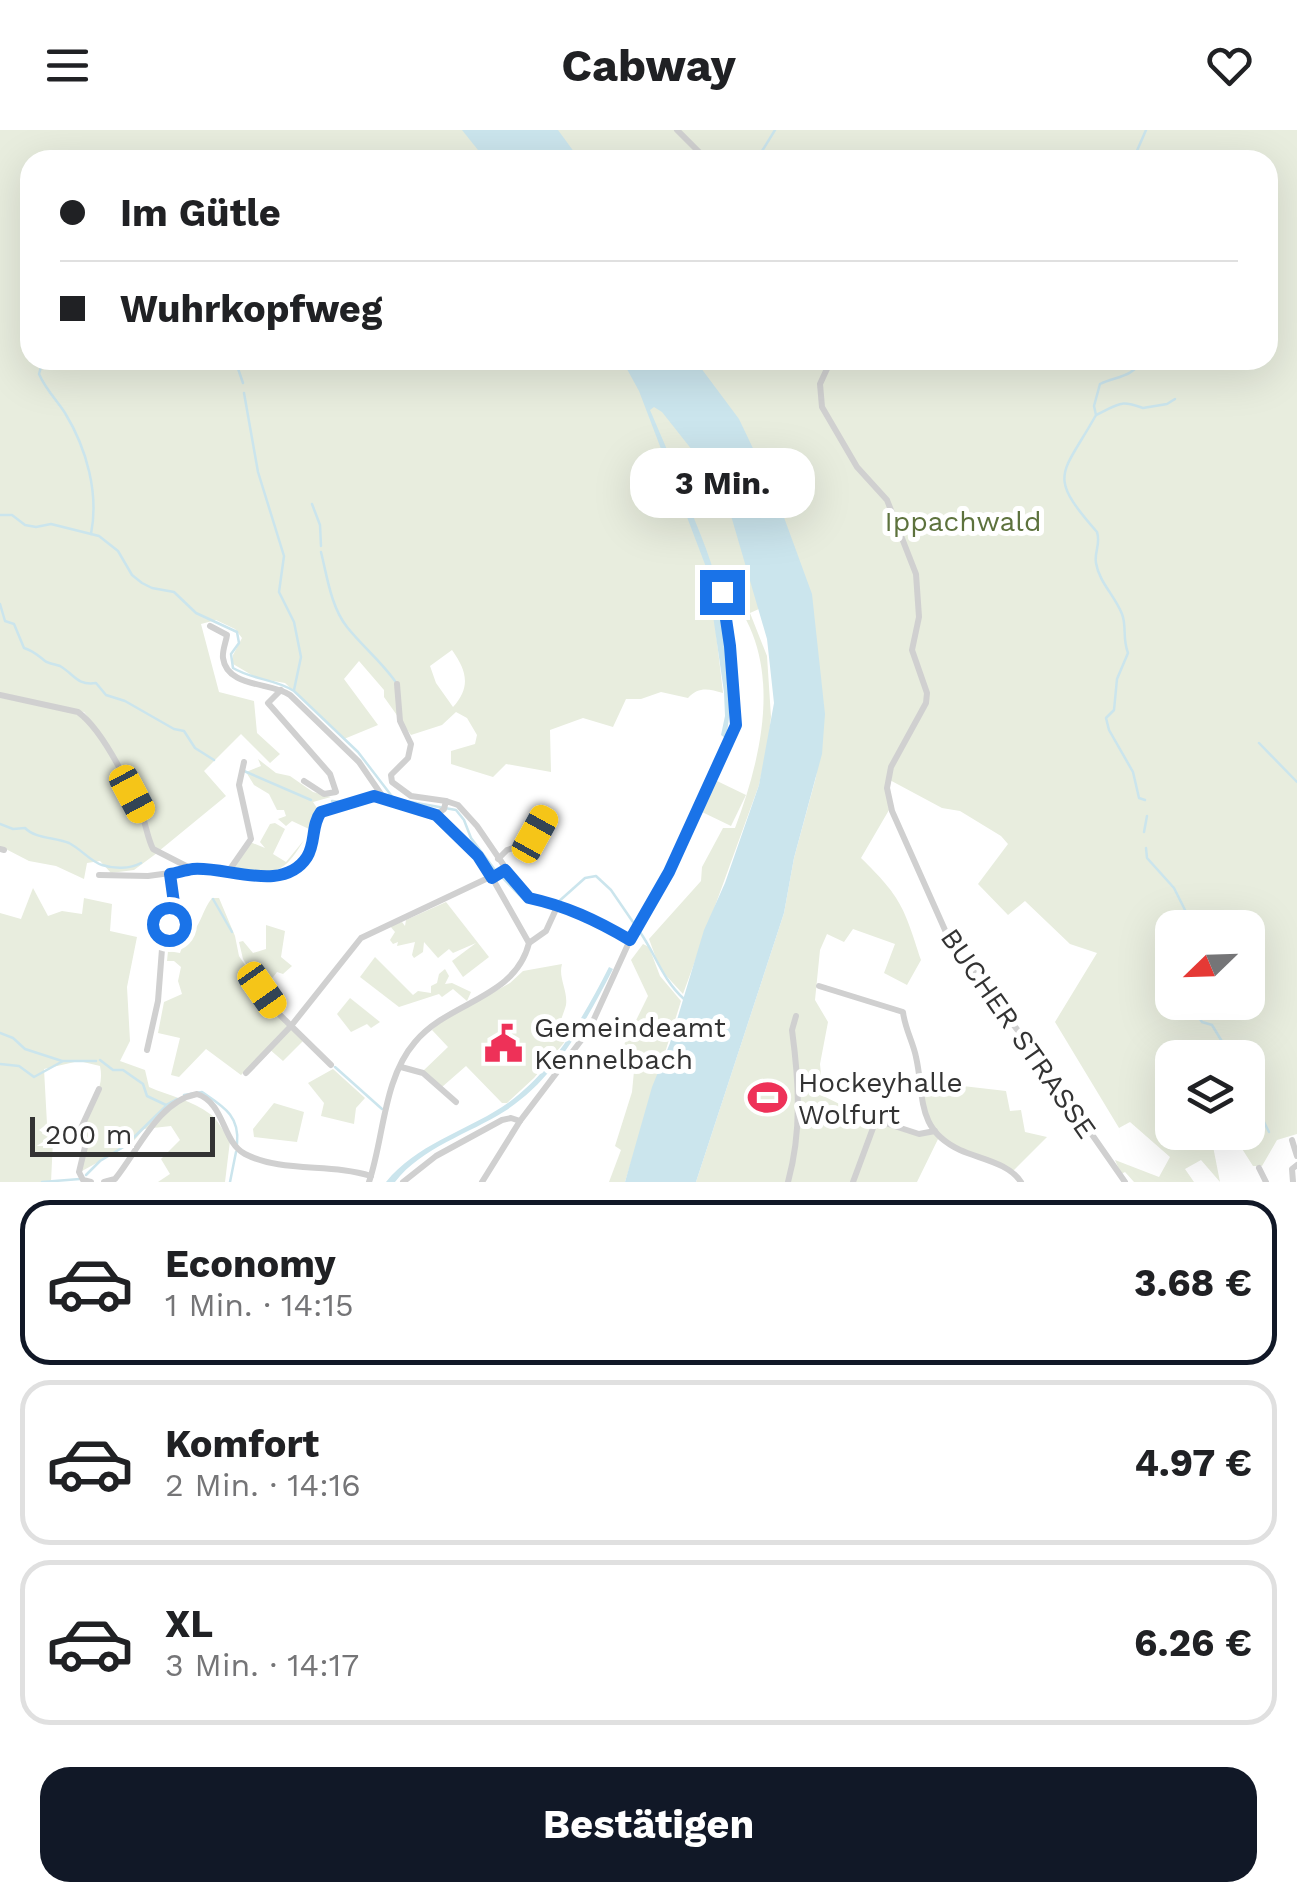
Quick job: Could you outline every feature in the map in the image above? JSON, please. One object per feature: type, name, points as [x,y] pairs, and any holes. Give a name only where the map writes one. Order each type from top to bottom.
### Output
[{"type":"street","points":[[677,130],[697,150]]},
{"type":"street","name":"BUCHER STRASSE","points":[[826,370],[820,384],[822,407],[857,468],[887,500],[916,574],[919,617],[912,650],[926,703],[891,767],[887,788],[892,812],[944,930],[1124,1182]]},
{"type":"street","points":[[482,1182],[520,1120],[589,1030],[636,927],[680,849],[736,725],[722,592]]},
{"type":"street","points":[[210,626],[227,635],[223,658],[229,670],[245,680],[282,689],[359,762],[384,798]]},
{"type":"street","points":[[397,684],[400,721],[410,739],[408,758],[394,768],[392,782],[411,796],[458,805],[478,826],[524,895],[588,916],[630,940]]},
{"type":"street","points":[[282,689],[268,703],[330,774],[336,792],[324,794],[304,781]]},
{"type":"street","points":[[0,696],[86,717],[141,812],[153,848],[192,869]]},
{"type":"street","points":[[228,872],[250,838],[239,785],[244,762]]},
{"type":"street","points":[[100,875],[170,874],[192,869],[286,873],[310,854],[315,822],[321,812],[364,798],[384,798],[436,815],[478,856],[494,877],[528,943],[525,958],[510,979],[414,1042],[389,1100],[371,1180],[353,1170],[271,1162],[237,1150],[212,1104],[197,1094],[186,1096],[170,1108],[115,1179],[104,1182]]},
{"type":"street","points":[[436,815],[445,805]]},
{"type":"street","points":[[498,859],[533,838],[547,814],[540,809]]},
{"type":"street","points":[[246,1073],[292,1026],[360,938],[504,870]]},
{"type":"street","points":[[146,1050],[158,1002],[162,949],[174,903],[170,874]]},
{"type":"street","points":[[528,943],[546,931],[555,905]]},
{"type":"street","points":[[819,986],[903,1012],[916,1056],[920,1100],[934,1130],[955,1148],[1010,1169],[1021,1182]]},
{"type":"street","points":[[262,990],[331,1065]]},
{"type":"street","points":[[788,1182],[797,1151],[799,1123],[792,1030],[796,1016]]},
{"type":"street","points":[[401,1067],[423,1072],[456,1102]]},
{"type":"street","points":[[90,1182],[83,1180],[79,1172],[85,1147],[81,1128],[99,1089]]},
{"type":"street","points":[[403,1182],[436,1156],[502,1120],[520,1120]]},
{"type":"street","points":[[852,1182],[876,1120],[920,1134],[934,1130]]},
{"type":"street","points":[[1292,1140],[1297,1156]]},
{"type":"street","points":[[1294,1182],[1292,1169],[1297,1165]]},
{"type":"street","points":[[1260,1168],[1266,1182]]},
{"type":"green space","name":"Ippachwald","points":[[0,130],[1297,130],[1297,1134],[1277,1140],[1262,1166],[1253,1166],[1243,1150],[1265,1150],[1265,1040],[1155,1040],[1155,1144],[1130,1122],[1119,1128],[1055,1022],[1097,953],[1070,944],[1025,901],[1008,915],[978,884],[1008,844],[1001,836],[960,811],[942,808],[886,778],[889,810],[861,858],[900,904],[921,960],[907,985],[884,973],[895,944],[853,929],[844,942],[827,934],[820,950],[815,1000],[828,1022],[820,1064],[823,1096],[880,1123],[925,1134],[935,1130],[921,1100],[919,1076],[1006,1091],[1010,1111],[1021,1110],[1025,1132],[1047,1137],[1013,1171],[955,1147],[940,1135],[917,1182],[696,1182],[784,913],[816,777],[824,709],[808,587],[750,613],[767,656],[771,717],[768,744],[759,785],[683,994],[660,969],[649,939],[701,881],[702,867],[723,828],[735,828],[760,738],[762,675],[756,645],[744,616],[725,590],[713,607],[723,693],[700,690],[688,698],[661,692],[626,699],[613,727],[583,718],[550,730],[551,772],[506,764],[493,777],[451,764],[451,751],[475,744],[477,735],[467,718],[456,712],[442,725],[411,735],[384,697],[384,690],[359,661],[344,679],[378,725],[344,739],[285,683],[257,678],[233,664],[242,638],[235,629],[216,620],[201,624],[219,692],[254,701],[257,733],[280,754],[270,763],[241,734],[204,771],[226,796],[159,851],[152,844],[140,806],[95,726],[84,712],[57,707],[82,716],[102,739],[150,845],[157,853],[134,870],[111,873],[100,861],[87,863],[84,879],[56,866],[29,861],[0,846]],"holes":[[[452,650],[465,686],[453,707],[436,683],[430,666]]]},
{"type":"green space","points":[[258,759],[276,773],[331,797],[313,802],[317,808],[309,829],[292,821],[286,826],[278,819],[286,816],[284,810],[277,810],[269,794],[254,785],[246,772],[261,766]]},
{"type":"green space","points":[[715,780],[746,795],[731,826],[700,811]]},
{"type":"green space","points":[[270,824],[285,829],[273,854],[286,862],[304,840],[290,860],[270,872],[237,872],[234,867],[250,842],[265,848],[260,842]]},
{"type":"green space","points":[[33,888],[48,916],[62,911],[82,914],[84,898],[112,904],[110,931],[137,937],[127,987],[130,1041],[120,1061],[145,1070],[149,1087],[196,1105],[216,1119],[230,1141],[225,1182],[158,1182],[170,1174],[161,1159],[180,1140],[171,1126],[144,1129],[131,1144],[82,1171],[85,1127],[101,1074],[100,1066],[79,1061],[44,1069],[47,1124],[39,1130],[53,1140],[51,1182],[0,1182],[0,913],[21,919]]},
{"type":"green space","points":[[212,898],[219,898],[239,956],[279,1016],[304,1040],[283,1061],[268,1048],[241,1075],[206,1049],[179,1077],[171,1075],[180,1038],[158,1033],[164,1002],[182,994],[178,981],[181,967],[167,961],[168,951],[180,953],[187,933],[196,928]]},
{"type":"green space","points":[[446,902],[489,957],[463,977],[452,961],[476,943],[453,953],[449,949],[438,958],[424,942],[423,952],[414,958],[415,942],[397,946],[398,942],[393,944],[390,940],[395,932],[390,926],[402,922],[405,926],[406,920]]},
{"type":"green space","points":[[266,925],[285,931],[281,957],[292,966],[283,974],[277,972],[263,990],[243,959],[239,942],[243,941],[253,953],[266,949]]},
{"type":"green space","points":[[643,944],[649,947],[660,976],[681,1001],[625,1182],[609,1182],[621,1150],[615,1146],[632,1092],[634,1071],[615,1057],[648,996],[631,960]]},
{"type":"green space","points":[[375,957],[413,995],[418,991],[431,993],[431,986],[445,969],[449,976],[445,984],[452,983],[471,992],[467,1001],[453,989],[442,997],[439,994],[399,1007],[360,977]]},
{"type":"green space","points":[[562,964],[566,1005],[559,1029],[568,1038],[507,1103],[502,1103],[466,1066],[442,1087],[423,1071],[448,1047],[432,1030],[442,1021],[510,983],[523,971]]},
{"type":"green space","points":[[350,998],[380,1022],[351,1032],[337,1014]]},
{"type":"green space","points":[[333,1069],[365,1098],[356,1108],[354,1124],[321,1116],[324,1103],[308,1083]]},
{"type":"green space","points":[[274,1103],[304,1112],[297,1142],[254,1137],[253,1129]]},
{"type":"green space","points":[[1162,1150],[1214,1150],[1220,1182],[1201,1160],[1185,1169],[1194,1182],[1134,1182],[1125,1172],[1121,1174],[1115,1160],[1159,1177],[1170,1157]]},
{"type":"water","points":[[462,130],[558,130],[573,150],[478,150]]},
{"type":"water","points":[[627,370],[702,370],[739,419],[778,501],[812,594],[825,714],[822,754],[794,858],[784,913],[696,1182],[625,1182],[704,930],[759,785],[774,703],[767,639],[725,495],[709,485],[692,466],[673,462],[711,563],[720,601],[730,701],[725,738],[721,735],[724,692],[706,567]],"holes":[[[654,407],[662,412],[700,460],[671,459],[650,410]]]},
{"type":"water","points":[[609,967],[613,969],[580,1028],[540,1082],[505,1111],[432,1150],[395,1182],[386,1182],[411,1158],[502,1107],[536,1079],[577,1025]]},
{"type":"waterway","points":[[763,150],[775,130]]},
{"type":"waterway","points":[[1137,150],[1146,130]]},
{"type":"waterway","points":[[40,370],[85,457],[92,488],[91,534]]},
{"type":"waterway","points":[[238,370],[243,383]]},
{"type":"waterway","points":[[1133,370],[1100,384],[1094,406],[1096,415],[1068,464],[1065,486],[1097,532],[1098,570],[1123,619],[1128,653],[1117,679],[1114,710],[1106,718],[1133,772],[1139,798],[1145,800]]},
{"type":"waterway","points":[[244,393],[258,472],[284,556],[279,592],[294,622],[301,657],[294,690]]},
{"type":"waterway","points":[[1096,415],[1118,404],[1143,408],[1175,399]]},
{"type":"waterway","points":[[312,504],[320,525],[321,546]]},
{"type":"waterway","points":[[0,515],[12,515],[25,525],[51,524],[99,536],[118,551],[132,575],[142,583],[174,592],[196,613],[237,632],[239,643],[231,654],[233,668],[294,691],[358,752],[394,799],[456,810],[495,870],[525,901],[544,904]]},
{"type":"waterway","points":[[321,552],[330,591],[342,619],[395,681]]},
{"type":"waterway","points":[[0,604],[5,621],[14,624],[24,648],[80,681],[96,683],[106,695],[184,731],[195,748],[214,760]]},
{"type":"waterway","points":[[1259,743],[1297,782]]},
{"type":"waterway","points":[[244,771],[311,800]]},
{"type":"waterway","points":[[332,801],[372,794]]},
{"type":"waterway","points":[[1144,832],[1147,816]]},
{"type":"waterway","points":[[0,824],[69,843],[107,866],[141,863]]},
{"type":"waterway","points":[[1146,848],[1147,858],[1174,888],[1185,910]]},
{"type":"waterway","points":[[557,903],[585,878],[596,876],[611,890],[635,925]]},
{"type":"waterway","points":[[213,899],[232,932]]},
{"type":"waterway","points":[[640,932],[684,999]]},
{"type":"waterway","points":[[1201,1020],[1212,1025],[1221,1040]]},
{"type":"waterway","points":[[0,1033],[25,1049],[62,1061]]},
{"type":"waterway","points":[[100,1060],[143,1084],[147,1096],[166,1105],[177,1099]]},
{"type":"waterway","points":[[0,1064],[19,1066],[34,1077],[63,1061],[96,1061]]},
{"type":"waterway","points":[[335,1067],[382,1109]]},
{"type":"waterway","points":[[184,1095],[202,1092],[224,1108],[236,1126],[237,1144]]},
{"type":"waterway","points":[[86,1175],[125,1146],[166,1106]]},
{"type":"waterway","points":[[1265,1124],[1269,1132]]},
{"type":"waterway","points":[[230,1182],[236,1152]]},
{"type":"waterway","points":[[42,1182],[80,1179]]},
{"type":"place","name":"Gemeindeamt Kennelbach","points":[[504,1043]]},
{"type":"place","name":"Hockeyhalle Wolfurt","points":[[768,1098]]},
{"type":"route","points":[[169,924],[174,903],[170,874],[192,869],[275,876],[286,873],[310,854],[315,822],[321,812],[374,796],[436,815],[478,856],[492,878],[505,870],[529,898],[588,916],[630,940],[669,872],[736,725],[722,592]]}]
